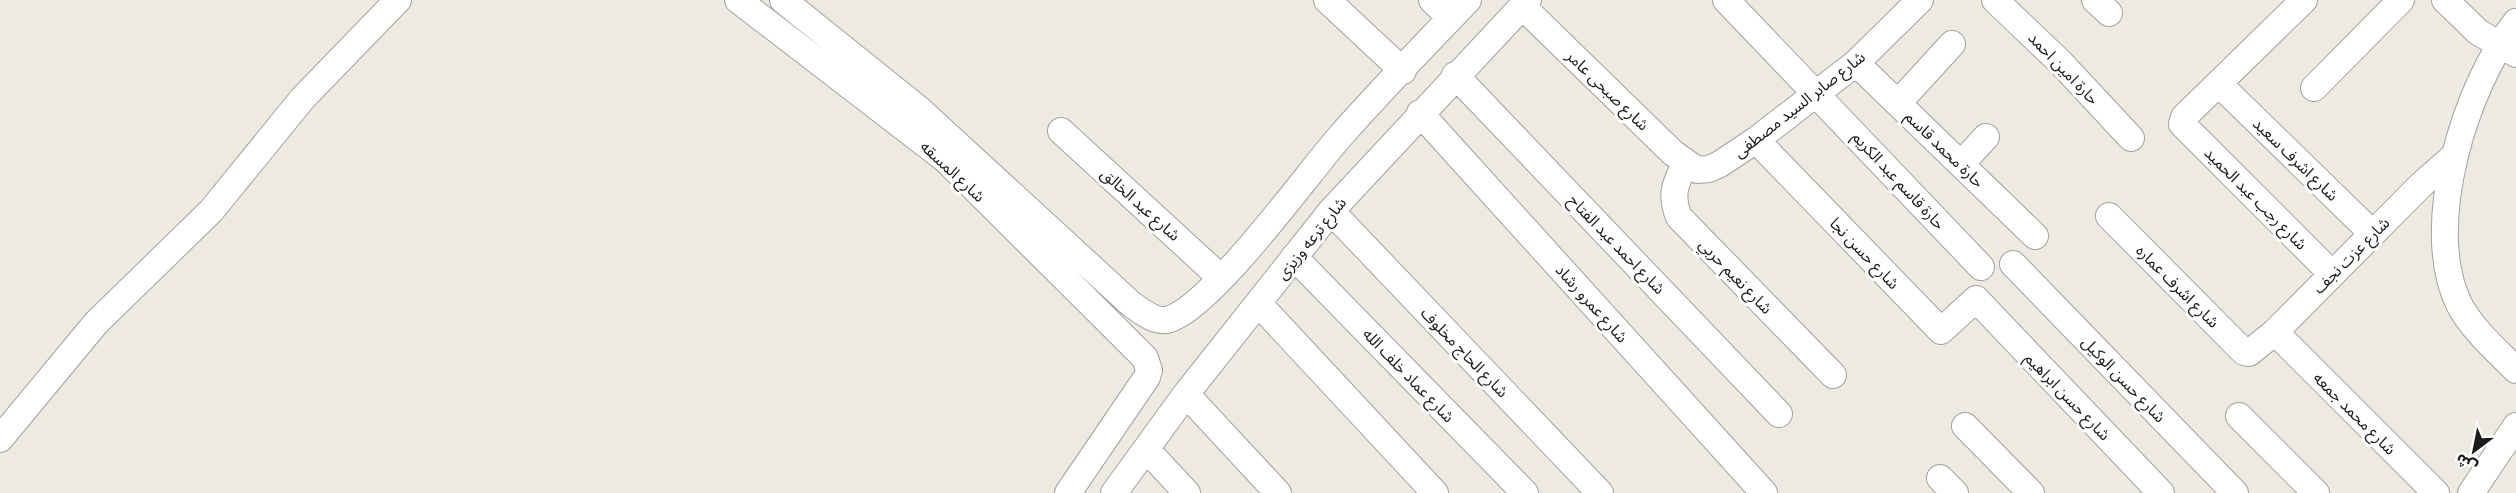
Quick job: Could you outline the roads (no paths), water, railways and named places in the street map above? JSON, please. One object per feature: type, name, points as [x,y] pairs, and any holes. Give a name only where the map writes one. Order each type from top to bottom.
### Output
[{"type":"street","points":[[0,439],[96,323],[211,211],[303,98],[398,0]]},
{"type":"street","name":"شارع المسقه","points":[[738,0],[945,160],[1145,358],[1148,365],[1147,377],[1068,493]]},
{"type":"street","name":"شارع المسقه","points":[[783,0],[920,110],[1147,316],[1167,320],[1184,313],[1221,278]]},
{"type":"street","points":[[1328,0],[1402,71]]},
{"type":"street","points":[[1221,278],[1338,139],[1459,9],[1432,0]]},
{"type":"street","name":"حارة قاسم عبد الكريم","points":[[1726,0],[1981,267]]},
{"type":"street","name":"حارة امين احمد","points":[[1995,0],[2062,64],[2131,138]]},
{"type":"street","points":[[2219,84],[2304,0]]},
{"type":"street","points":[[2314,88],[2402,0]]},
{"type":"street","points":[[2445,0],[2478,32],[2507,49]]},
{"type":"street","name":"شارع ترعه وزيزى","points":[[1114,493],[1186,394],[1260,304],[1293,257],[1331,211],[1455,75],[1525,3]]},
{"type":"street","name":"شارع صبحى عامر","points":[[1525,3],[1691,167]]},
{"type":"street","name":"شارع صابر السيد مصطفى","points":[[1691,167],[1709,169],[1756,140],[1856,63],[1904,5]]},
{"type":"street","points":[[2516,22],[2507,49],[2454,156],[2445,206],[2445,231],[2455,289],[2465,311],[2516,370]]},
{"type":"street","points":[[1898,103],[1952,44]]},
{"type":"street","name":"حارة محمد قاسم","points":[[1856,63],[2035,236]]},
{"type":"street","name":"شارع احمد عبد الفتاح","points":[[1455,75],[1779,414]]},
{"type":"street","name":"شارع رجب عبد الحميد","points":[[2219,84],[2182,120],[2182,124],[2332,274]]},
{"type":"street","name":"شارع اشرف سعيد","points":[[2219,84],[2372,233]]},
{"type":"street","name":"شارع عمرو رشاد","points":[[1420,113],[1764,493]]},
{"type":"street","name":"شارع عبد الخالق","points":[[1061,131],[1221,278]]},
{"type":"street","points":[[1961,164],[1986,137]]},
{"type":"street","name":"شارع حسن نجا","points":[[1756,140],[1941,331],[1976,299]]},
{"type":"street","name":"شارع عزت نجف","points":[[2249,353],[2275,332],[2421,184],[2454,156]]},
{"type":"street","name":"شارع نعيم حربي","points":[[1691,167],[1674,185],[1673,202],[1678,216],[1833,375]]},
{"type":"street","name":"شارع الحاج مخلوف","points":[[1331,211],[1600,493]]},
{"type":"street","name":"شارع اشرف عماره","points":[[2109,216],[2244,352],[2249,353]]},
{"type":"street","name":"شارع عماد خلف الله","points":[[1293,257],[1525,493]]},
{"type":"street","name":"شارع حسن الوكيل","points":[[2013,264],[2235,493]]},
{"type":"street","name":"شارع حسن ابراهيم","points":[[1976,299],[2161,493]]},
{"type":"street","points":[[1260,304],[1435,493]]},
{"type":"street","name":"شارع محمد جمعه","points":[[2275,332],[2436,493]]},
{"type":"street","points":[[1186,394],[1278,493]]},
{"type":"street","points":[[2239,416],[2316,493]]},
{"type":"street","points":[[1965,426],[2031,493]]},
{"type":"street","points":[[2471,493],[2516,426]]},
{"type":"street","points":[[1147,450],[1187,493]]}]
